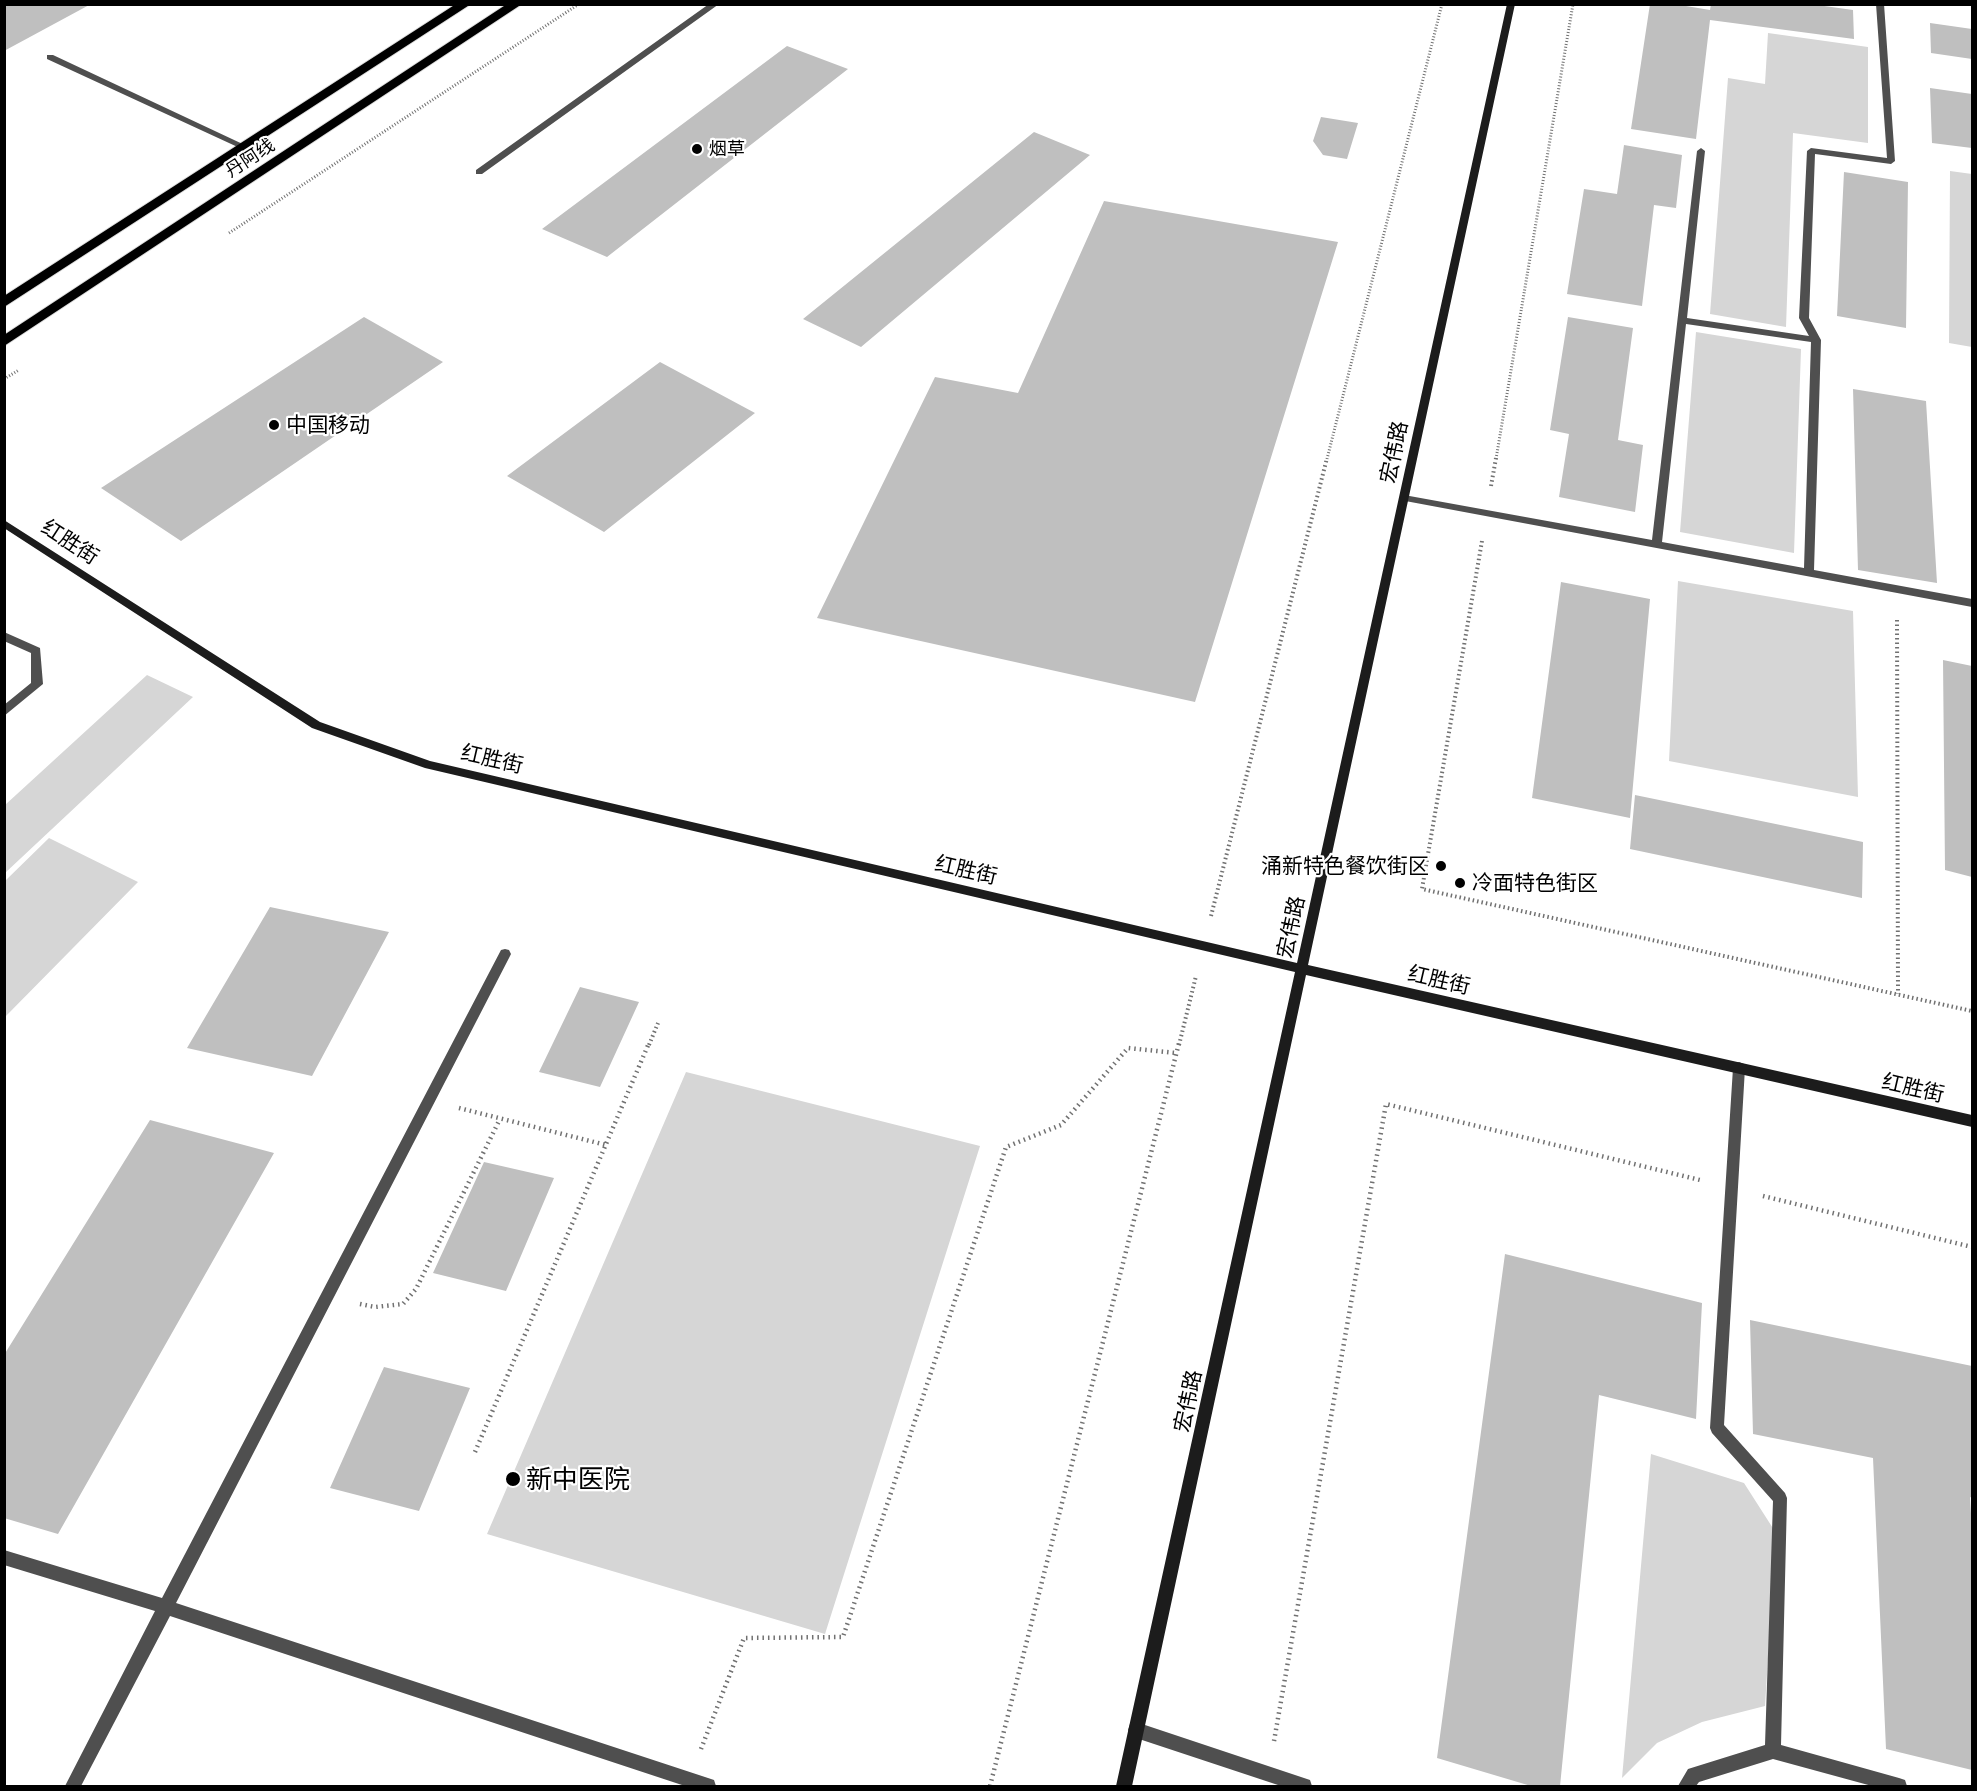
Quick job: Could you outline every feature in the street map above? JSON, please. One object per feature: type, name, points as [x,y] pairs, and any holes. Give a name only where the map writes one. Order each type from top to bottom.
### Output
[{"type":"highway","name":"丹阿线","points":[[4,303],[465,4]]},
{"type":"highway","name":"丹阿线","points":[[4,342],[516,4]]},
{"type":"street","name":"宏伟路","points":[[1124,1786],[1511,4]]},
{"type":"street","name":"红胜街","points":[[4,523],[316,725],[429,765],[1302,969],[1972,1121]]},
{"type":"lane","points":[[479,172],[715,4]]},
{"type":"lane","points":[[1809,573],[1816,340],[1804,318],[1811,151],[1891,161],[1880,4]]},
{"type":"lane","points":[[50,57],[245,147]]},
{"type":"lane","points":[[1657,545],[1701,151]]},
{"type":"lane","points":[[1682,320],[1816,340]]},
{"type":"lane","points":[[1404,498],[1972,603]]},
{"type":"lane","points":[[4,636],[36,651],[37,684],[4,712]]},
{"type":"lane","points":[[73,1786],[505,954]]},
{"type":"lane","points":[[1739,1068],[1717,1428],[1780,1498],[1773,1751]]},
{"type":"lane","points":[[4,1557],[166,1607],[708,1786]]},
{"type":"lane","points":[[1136,1730],[1304,1786]]},
{"type":"lane","points":[[1686,1786],[1694,1775],[1773,1751],[1899,1786]]},
{"type":"path","points":[[222,237],[579,4]]},
{"type":"path","points":[[990,1786],[1442,4]]},
{"type":"path","points":[[1573,4],[1422,889],[1972,1011]]},
{"type":"path","points":[[4,379],[24,366]]},
{"type":"path","points":[[1897,590],[1898,994]]},
{"type":"path","points":[[475,1452],[658,1023]]},
{"type":"path","points":[[689,1780],[744,1638],[843,1637],[1005,1147],[1061,1125],[1128,1048],[1176,1053]]},
{"type":"path","points":[[429,1101],[606,1145]]},
{"type":"path","points":[[1268,1774],[1386,1104],[1972,1247]]},
{"type":"path","points":[[327,1297],[375,1307],[403,1304],[416,1289],[500,1119]]},
{"type":"shaded area","points":[[1768,33],[1868,47],[1868,143],[1793,133],[1786,327],[1710,314],[1728,78],[1765,84]]},
{"type":"shaded area","points":[[1950,171],[1972,174],[1972,347],[1949,343]]},
{"type":"shaded area","points":[[1696,332],[1801,349],[1794,553],[1680,532]]},
{"type":"shaded area","points":[[1678,581],[1853,611],[1858,797],[1669,761]]},
{"type":"shaded area","points":[[147,675],[193,697],[5,873],[5,805]]},
{"type":"shaded area","points":[[49,838],[138,882],[5,1017],[5,881]]},
{"type":"shaded area","points":[[686,1072],[980,1146],[825,1634],[487,1534]]},
{"type":"shaded area","points":[[1651,1454],[1744,1483],[1776,1533],[1765,1706],[1702,1722],[1657,1743],[1622,1778]]},
{"type":"building","points":[[4,4],[91,4],[4,51]]},
{"type":"building","points":[[1650,4],[1674,4],[1710,10],[1711,4],[1810,4],[1853,10],[1854,39],[1710,20],[1696,139],[1631,129]]},
{"type":"building","points":[[1930,23],[1972,29],[1972,59],[1931,53]]},
{"type":"building","name":"烟草","points":[[787,46],[848,69],[607,257],[542,229]]},
{"type":"building","points":[[1930,88],[1972,94],[1972,148],[1932,143]]},
{"type":"building","points":[[1321,117],[1358,123],[1347,159],[1323,155],[1313,141]]},
{"type":"building","points":[[1034,132],[1090,155],[861,347],[803,319]]},
{"type":"building","points":[[1624,145],[1682,155],[1676,208],[1654,205],[1642,306],[1567,294],[1584,189],[1617,194]]},
{"type":"building","points":[[1844,172],[1908,182],[1906,328],[1837,316]]},
{"type":"building","points":[[1104,201],[1338,242],[1195,702],[817,618],[935,377],[1018,393]]},
{"type":"building","name":"中国移动","points":[[364,317],[443,362],[181,541],[101,488]]},
{"type":"building","points":[[1568,317],[1633,328],[1618,440],[1643,445],[1635,512],[1559,497],[1569,434],[1550,430]]},
{"type":"building","points":[[660,362],[755,413],[604,532],[507,476]]},
{"type":"building","points":[[1853,389],[1926,401],[1937,583],[1858,570]]},
{"type":"building","points":[[1561,582],[1650,599],[1630,818],[1532,798]]},
{"type":"building","points":[[1943,660],[1972,666],[1972,877],[1945,870]]},
{"type":"building","points":[[1635,795],[1863,842],[1862,898],[1630,849]]},
{"type":"building","points":[[270,907],[389,932],[312,1076],[187,1048]]},
{"type":"building","points":[[580,987],[639,1002],[600,1087],[539,1072]]},
{"type":"building","points":[[150,1120],[274,1153],[58,1534],[4,1518],[4,1355]]},
{"type":"building","points":[[484,1162],[554,1178],[506,1291],[433,1273]]},
{"type":"building","points":[[1505,1254],[1702,1303],[1696,1419],[1599,1395],[1560,1786],[1531,1786],[1437,1758]]},
{"type":"building","points":[[1750,1320],[1972,1366],[1972,1498],[1970,1497],[1972,1770],[1886,1749],[1873,1458],[1753,1434]]},
{"type":"building","points":[[384,1367],[470,1388],[419,1511],[330,1488]]},
{"type":"place","name":"烟草","points":[[697,149]]},
{"type":"place","name":"中国移动","points":[[274,425]]},
{"type":"place","name":"涌新特色餐饮街区","points":[[1441,866]]},
{"type":"place","name":"冷面特色街区","points":[[1460,883]]},
{"type":"place","name":"新中医院","points":[[513,1479]]}]
